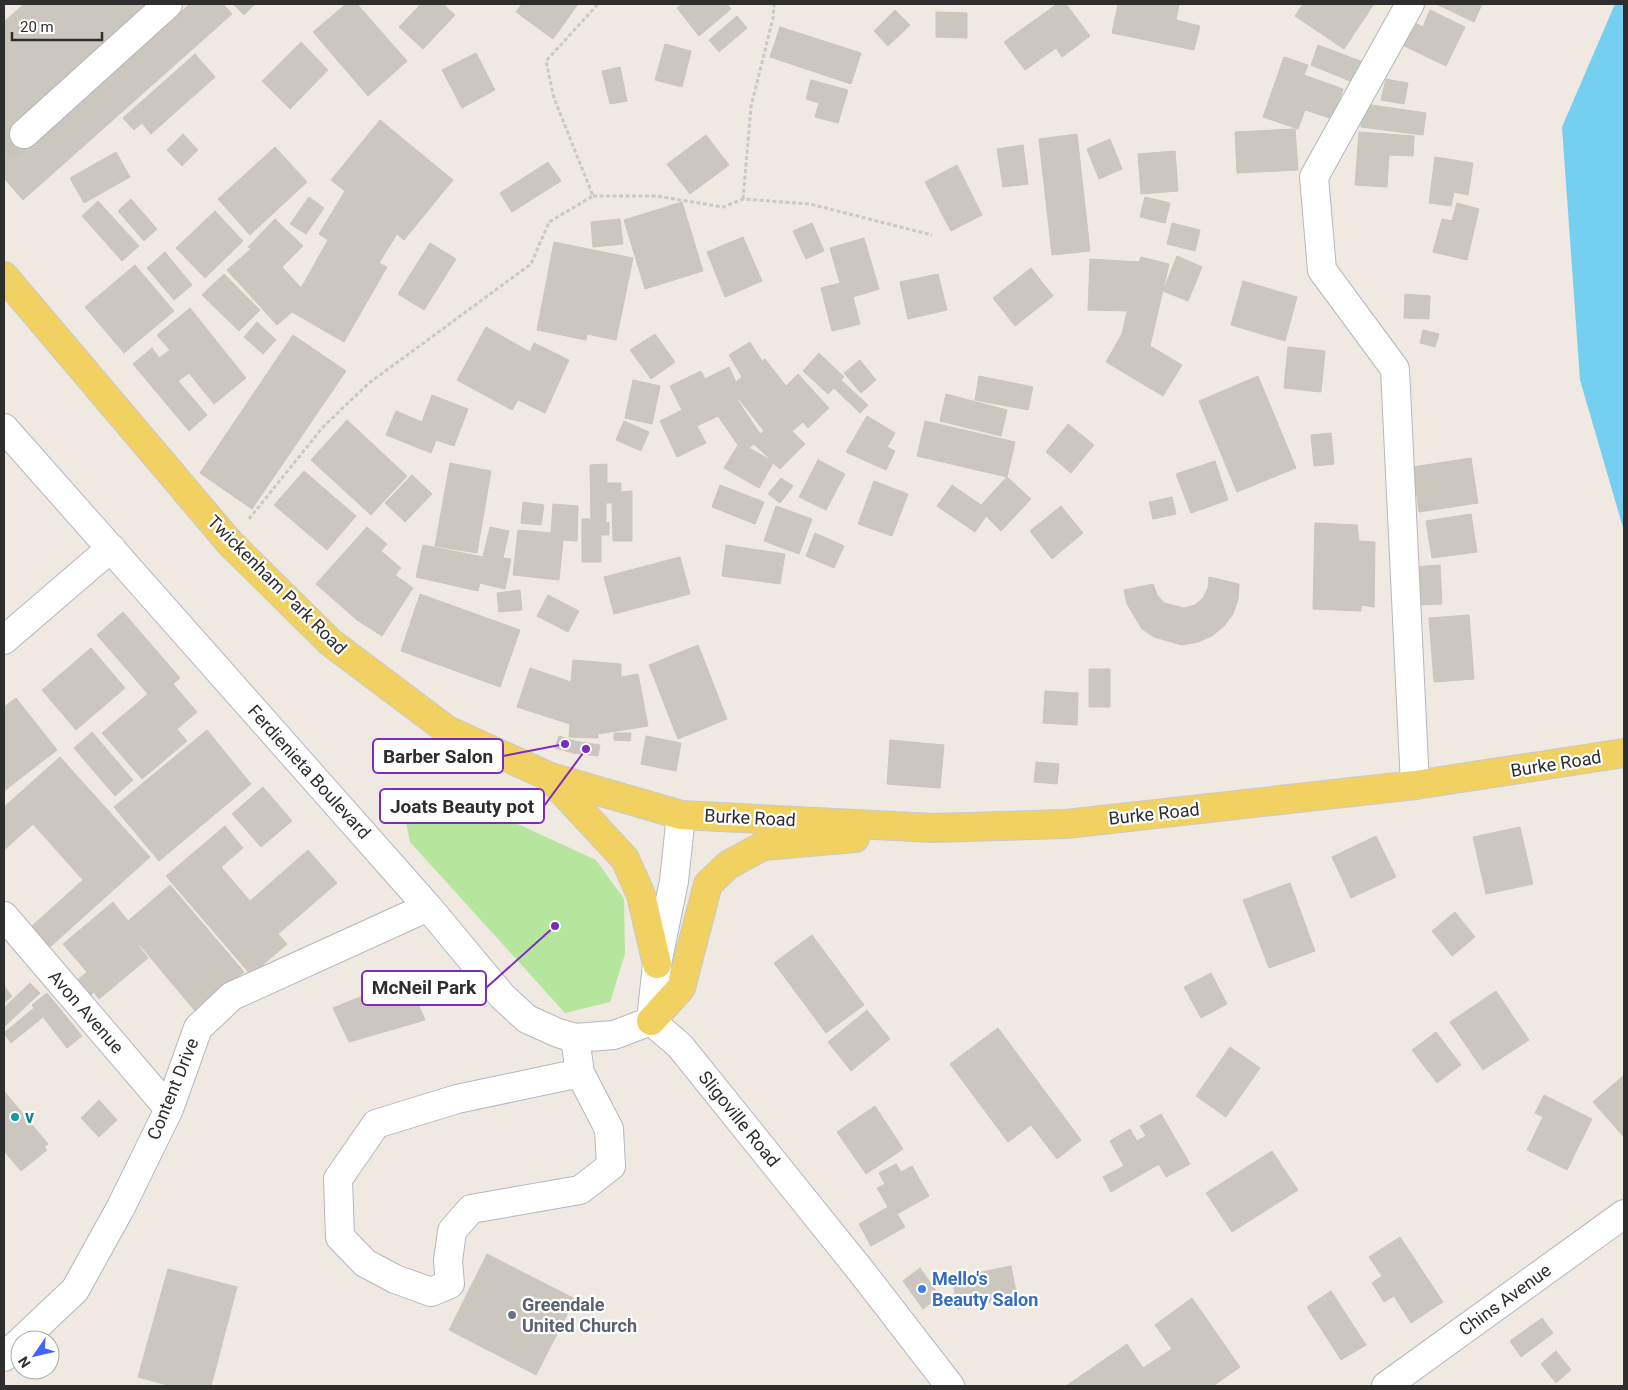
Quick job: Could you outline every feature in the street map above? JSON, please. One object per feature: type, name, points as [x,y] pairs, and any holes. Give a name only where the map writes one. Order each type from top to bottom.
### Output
[{"type":"main road","name":"Twickenham Park Road","points":[[4,276],[230,543],[330,642],[447,730],[550,777],[681,815]]},
{"type":"main road","name":"Burke Road","points":[[681,815],[933,828],[1066,824],[1415,785],[1596,758],[1624,752]]},
{"type":"main road","points":[[550,777],[625,859],[641,895],[657,964]]},
{"type":"main road","points":[[651,1021],[681,988],[708,884],[728,865],[763,846],[933,828]]},
{"type":"street","points":[[24,134],[168,4]]},
{"type":"street","points":[[1410,4],[1314,177],[1322,270],[1395,369],[1415,785]]},
{"type":"street","name":"Ferdienieta Boulevard","points":[[4,428],[428,907],[502,996],[527,1019],[558,1033],[575,1038],[614,1036],[651,1021]]},
{"type":"street","points":[[4,640],[111,548]]},
{"type":"street","points":[[651,1021],[657,964],[674,881],[681,815]]},
{"type":"street","name":"Content Drive","points":[[33,1330],[75,1290],[121,1207],[169,1109],[198,1028],[232,996],[428,907]]},
{"type":"street","name":"Avon Avenue","points":[[4,916],[169,1109]]},
{"type":"street","name":"Sligoville Road","points":[[651,1021],[680,1046],[855,1263],[950,1386]]},
{"type":"street","points":[[575,1038],[580,1073],[609,1129],[611,1166],[580,1190],[471,1208],[452,1231],[448,1261],[450,1284],[432,1292],[395,1279],[365,1263],[340,1237],[338,1179],[376,1124],[457,1099],[580,1073]]},
{"type":"street","name":"Chins Avenue","points":[[1386,1386],[1624,1214]]},
{"type":"path","points":[[593,196],[554,98],[546,62],[598,4]]},
{"type":"path","points":[[743,199],[751,107],[773,18],[774,4]]},
{"type":"path","points":[[230,543],[323,427],[370,383],[531,264],[549,222],[593,196],[656,196],[723,207],[743,199],[810,204],[932,235]]},
{"type":"green space","points":[[446,791],[596,860],[624,899],[625,954],[610,1002],[565,1013],[410,842],[404,813]]},
{"type":"water","points":[[1615,4],[1624,4],[1624,531],[1580,380],[1562,127]]},
{"type":"building","points":[[24,4],[147,4],[92,53],[94,55],[33,144],[190,4],[223,4],[232,14],[23,200],[4,178],[4,22]]},
{"type":"building","points":[[233,4],[255,4],[244,15]]},
{"type":"building","points":[[346,4],[357,4],[407,61],[368,96],[313,32]]},
{"type":"building","points":[[421,4],[443,4],[455,15],[423,49],[399,27]]},
{"type":"building","points":[[522,4],[578,4],[553,39],[516,12]]},
{"type":"building","points":[[682,4],[727,4],[731,9],[699,36],[677,8]]},
{"type":"building","points":[[1057,4],[1066,4],[1090,36],[1062,57],[1056,48],[1025,70],[1004,42]]},
{"type":"building","points":[[1118,4],[1179,4],[1176,20],[1200,26],[1194,50],[1112,33]]},
{"type":"building","points":[[1303,4],[1374,4],[1344,49],[1295,16]]},
{"type":"building","points":[[1436,4],[1482,4],[1474,22]]},
{"type":"building","points":[[895,10],[910,25],[888,46],[874,31]]},
{"type":"building","points":[[1430,10],[1465,27],[1446,66],[1398,43],[1409,20],[1423,27]]},
{"type":"building","points":[[936,12],[967,13],[967,38],[936,37]]},
{"type":"building","points":[[737,16],[747,28],[719,52],[709,40]]},
{"type":"building","points":[[780,27],[861,53],[851,84],[770,57]]},
{"type":"building","points":[[301,42],[328,70],[290,109],[262,81]]},
{"type":"building","points":[[665,44],[691,51],[682,87],[655,80]]},
{"type":"building","points":[[1318,45],[1363,62],[1355,83],[1311,65]]},
{"type":"building","points":[[476,53],[495,90],[462,108],[442,70]]},
{"type":"building","points":[[195,54],[215,77],[151,134],[142,123],[134,130],[123,118]]},
{"type":"building","points":[[1284,57],[1308,65],[1304,75],[1343,89],[1333,119],[1305,110],[1298,129],[1263,117]]},
{"type":"building","points":[[620,67],[627,101],[610,104],[602,71]]},
{"type":"building","points":[[1386,79],[1408,83],[1404,104],[1381,100]]},
{"type":"building","points":[[811,80],[848,90],[838,123],[815,117],[819,103],[806,99]]},
{"type":"building","points":[[1364,104],[1426,113],[1423,135],[1361,127]]},
{"type":"building","points":[[380,120],[453,180],[404,240],[397,234],[379,263],[387,267],[344,342],[292,312],[277,325],[227,270],[251,249],[248,247],[275,219],[303,246],[282,267],[301,288],[328,240],[319,234],[345,191],[331,180]]},
{"type":"building","points":[[1295,129],[1298,170],[1237,173],[1235,132]]},
{"type":"building","points":[[1359,132],[1414,136],[1413,156],[1389,155],[1387,187],[1355,185]]},
{"type":"building","points":[[183,134],[198,150],[182,166],[167,150]]},
{"type":"building","points":[[1077,134],[1090,251],[1052,255],[1039,139]]},
{"type":"building","points":[[706,135],[729,165],[690,194],[667,164]]},
{"type":"building","points":[[1110,139],[1122,169],[1099,179],[1087,149]]},
{"type":"building","points":[[1023,145],[1028,184],[1003,187],[997,149]]},
{"type":"building","points":[[275,147],[307,182],[250,235],[218,199]]},
{"type":"building","points":[[1175,151],[1178,191],[1141,194],[1138,154]]},
{"type":"building","points":[[116,152],[130,177],[84,203],[70,178]]},
{"type":"building","points":[[1435,157],[1473,163],[1468,195],[1454,192],[1451,206],[1429,203]]},
{"type":"building","points":[[548,162],[561,181],[512,212],[500,193]]},
{"type":"building","points":[[957,165],[982,215],[951,231],[925,182]]},
{"type":"building","points":[[309,197],[324,208],[306,234],[290,224]]},
{"type":"building","points":[[1145,197],[1170,203],[1165,223],[1140,217]]},
{"type":"building","points":[[131,199],[157,229],[144,241],[118,211]]},
{"type":"building","points":[[98,201],[139,246],[122,261],[82,216]]},
{"type":"building","points":[[682,202],[703,271],[645,289],[624,220]]},
{"type":"building","points":[[1457,203],[1479,209],[1467,260],[1433,252],[1442,219],[1452,221]]},
{"type":"building","points":[[215,211],[243,241],[205,278],[176,248]]},
{"type":"building","points":[[620,219],[623,244],[593,247],[591,222]]},
{"type":"building","points":[[812,223],[824,251],[806,259],[793,231]]},
{"type":"building","points":[[1172,223],[1200,230],[1195,251],[1167,244]]},
{"type":"building","points":[[743,237],[762,281],[725,297],[707,252]]},
{"type":"building","points":[[864,238],[879,289],[853,297],[860,324],[832,331],[821,288],[840,283],[830,248]]},
{"type":"building","points":[[554,242],[633,258],[616,340],[587,334],[586,340],[537,330]]},
{"type":"building","points":[[430,243],[456,259],[424,310],[398,294]]},
{"type":"building","points":[[165,252],[192,285],[174,300],[147,268]]},
{"type":"building","points":[[1177,256],[1202,267],[1188,301],[1163,291]]},
{"type":"building","points":[[1141,257],[1169,264],[1150,346],[1182,365],[1163,396],[1106,362],[1122,334],[1127,311],[1088,310],[1090,259],[1139,262]]},
{"type":"building","points":[[135,265],[174,311],[124,353],[85,307]]},
{"type":"building","points":[[1031,268],[1053,296],[1015,326],[993,298]]},
{"type":"building","points":[[224,274],[260,310],[239,331],[202,295]]},
{"type":"building","points":[[938,274],[947,310],[908,319],[900,282]]},
{"type":"building","points":[[1243,281],[1297,297],[1285,341],[1231,325]]},
{"type":"building","points":[[1405,294],[1430,296],[1429,319],[1404,318]]},
{"type":"building","points":[[190,308],[246,378],[214,404],[189,373],[178,381],[207,415],[189,431],[133,364],[152,348],[159,358],[170,350],[157,335]]},
{"type":"building","points":[[257,322],[276,340],[263,354],[244,337]]},
{"type":"building","points":[[486,327],[530,352],[534,343],[569,360],[545,413],[518,400],[512,410],[457,380]]},
{"type":"building","points":[[1423,330],[1439,334],[1435,347],[1420,343]]},
{"type":"building","points":[[655,334],[675,362],[651,379],[630,350]]},
{"type":"building","points":[[293,335],[346,371],[252,509],[200,473]]},
{"type":"building","points":[[750,342],[762,361],[765,359],[786,386],[798,374],[829,408],[808,428],[803,422],[792,431],[805,444],[780,469],[773,463],[759,488],[724,468],[738,445],[718,416],[697,426],[706,443],[677,457],[660,421],[682,410],[670,386],[701,371],[705,379],[729,367],[736,382],[742,377],[729,355]],"holes":[[[737,399],[739,399],[764,431],[760,434]],[[754,444],[772,461],[749,448]]]},
{"type":"building","points":[[1288,347],[1325,351],[1321,392],[1284,388]]},
{"type":"building","points":[[819,353],[844,377],[841,380],[868,405],[860,413],[834,388],[828,394],[803,371]]},
{"type":"building","points":[[860,360],[876,380],[861,393],[844,373]]},
{"type":"building","points":[[979,376],[1033,387],[1028,410],[975,400]]},
{"type":"building","points":[[1258,376],[1296,468],[1237,492],[1199,401]]},
{"type":"building","points":[[633,380],[660,386],[652,424],[625,418]]},
{"type":"building","points":[[946,394],[1007,410],[1001,436],[940,421]]},
{"type":"building","points":[[432,395],[468,409],[454,446],[436,440],[431,453],[386,435],[396,411],[422,422]]},
{"type":"building","points":[[867,416],[895,433],[887,447],[895,451],[886,470],[846,452]]},
{"type":"building","points":[[347,420],[407,476],[371,515],[311,460]]},
{"type":"building","points":[[624,421],[649,432],[641,451],[616,440]]},
{"type":"building","points":[[925,421],[1015,442],[1007,477],[917,456]]},
{"type":"building","points":[[1068,424],[1094,445],[1071,473],[1046,452]]},
{"type":"building","points":[[1331,433],[1334,464],[1314,466],[1311,435]]},
{"type":"building","points":[[1471,458],[1478,503],[1419,512],[1413,467]]},
{"type":"building","points":[[818,460],[845,474],[826,510],[799,497]]},
{"type":"building","points":[[1215,461],[1228,500],[1191,513],[1176,474]]},
{"type":"building","points":[[450,463],[491,471],[477,553],[435,546]]},
{"type":"building","points":[[607,464],[607,483],[621,483],[621,492],[632,491],[632,541],[613,541],[612,503],[606,503],[606,523],[609,522],[609,535],[601,535],[601,562],[582,562],[582,519],[591,519],[590,465]]},
{"type":"building","points":[[304,471],[356,516],[327,550],[274,505]]},
{"type":"building","points":[[412,475],[432,494],[405,522],[385,503]]},
{"type":"building","points":[[1007,477],[1031,499],[1001,531],[986,516],[975,532],[937,506],[952,485],[981,505]]},
{"type":"building","points":[[781,478],[793,486],[780,503],[768,494]]},
{"type":"building","points":[[874,481],[908,494],[892,536],[858,524]]},
{"type":"building","points":[[720,485],[764,502],[755,524],[712,507]]},
{"type":"building","points":[[1172,497],[1176,514],[1153,519],[1149,502]]},
{"type":"building","points":[[523,502],[544,505],[541,525],[521,523]]},
{"type":"building","points":[[553,504],[578,506],[577,541],[563,540],[559,580],[513,575],[518,530],[551,533]]},
{"type":"building","points":[[776,506],[812,519],[799,554],[764,541]]},
{"type":"building","points":[[1061,506],[1083,533],[1052,559],[1030,531]]},
{"type":"building","points":[[1471,514],[1477,552],[1432,558],[1426,521]]},
{"type":"building","points":[[1315,523],[1357,525],[1359,541],[1375,542],[1374,607],[1361,605],[1361,611],[1313,609]]},
{"type":"building","points":[[367,527],[387,544],[381,551],[401,568],[395,575],[413,588],[382,636],[357,620],[316,584]]},
{"type":"building","points":[[490,527],[509,531],[503,558],[511,559],[505,589],[480,583],[478,591],[416,577],[423,545],[483,557]]},
{"type":"building","points":[[815,533],[844,546],[834,568],[806,556]]},
{"type":"building","points":[[726,545],[785,554],[780,584],[722,576]]},
{"type":"building","points":[[680,557],[690,594],[614,614],[604,577]]},
{"type":"building","points":[[1440,565],[1442,604],[1414,605],[1413,567]]},
{"type":"building","points":[[1209,577],[1239,584],[1238,599],[1233,614],[1224,626],[1212,636],[1198,642],[1182,645],[1154,637],[1142,629],[1127,604],[1124,590],[1153,584],[1157,595],[1164,603],[1184,608],[1195,605],[1203,598],[1208,588]]},
{"type":"building","points":[[520,590],[522,610],[499,612],[497,593]]},
{"type":"building","points":[[420,594],[520,630],[500,687],[401,651]]},
{"type":"building","points":[[548,595],[579,611],[568,632],[537,616]]},
{"type":"building","points":[[123,612],[180,678],[173,684],[197,712],[177,729],[187,741],[142,779],[102,733],[148,694],[97,635]]},
{"type":"building","points":[[1469,615],[1474,679],[1434,682],[1429,618]]},
{"type":"building","points":[[698,645],[727,719],[678,739],[649,665]]},
{"type":"building","points":[[91,648],[125,688],[76,730],[42,690]]},
{"type":"building","points":[[573,660],[621,664],[621,677],[638,674],[648,726],[598,734],[598,738],[569,737],[570,724],[517,707],[530,668],[571,682]]},
{"type":"building","points":[[1089,669],[1110,669],[1110,707],[1089,707]]},
{"type":"building","points":[[1045,691],[1078,693],[1077,725],[1043,723]]},
{"type":"building","points":[[16,698],[57,750],[4,791],[4,707]]},
{"type":"building","points":[[207,730],[251,784],[159,861],[114,807]]},
{"type":"building","points":[[92,732],[133,780],[115,796],[74,748]]},
{"type":"building","points":[[614,733],[631,733],[630,741],[614,740]]},
{"type":"building","points":[[559,736],[574,741],[573,753],[555,748]]},
{"type":"building","points":[[646,736],[681,743],[676,771],[641,764]]},
{"type":"building","points":[[890,740],[944,745],[940,788],[887,784]]},
{"type":"building","points":[[574,741],[600,745],[598,756],[573,753]]},
{"type":"building","points":[[60,757],[150,857],[50,947],[32,926],[83,880],[33,824],[4,850],[4,807]]},
{"type":"building","points":[[1036,762],[1059,764],[1057,784],[1034,782]]},
{"type":"building","points":[[263,787],[292,821],[261,847],[232,814]]},
{"type":"building","points":[[225,826],[243,848],[221,867],[250,901],[308,850],[337,883],[278,934],[287,944],[251,975],[166,876]]},
{"type":"building","points":[[1520,827],[1533,884],[1486,894],[1473,837]]},
{"type":"building","points":[[1376,836],[1396,877],[1351,898],[1332,857]]},
{"type":"building","points":[[1290,883],[1315,951],[1269,968],[1243,900]]},
{"type":"building","points":[[170,885],[244,972],[196,1012],[139,944],[148,958],[99,999],[94,992],[80,1004],[67,989],[87,972],[63,944],[113,902],[128,921]]},
{"type":"building","points":[[1455,912],[1475,937],[1452,956],[1432,931]]},
{"type":"building","points":[[812,935],[864,1005],[826,1033],[774,963]]},
{"type":"building","points":[[1211,973],[1227,1004],[1201,1018],[1184,987]]},
{"type":"building","points":[[407,978],[425,1020],[349,1042],[333,1008]]},
{"type":"building","points":[[30,983],[40,993],[4,1027],[4,1008]]},
{"type":"building","points":[[4,986],[12,996],[4,1003]]},
{"type":"building","points":[[1496,991],[1529,1040],[1483,1070],[1450,1022]]},
{"type":"building","points":[[47,993],[82,1036],[67,1048],[43,1017],[11,1043],[4,1033],[34,1008],[32,1005]]},
{"type":"building","points":[[867,1010],[890,1039],[851,1071],[828,1042]]},
{"type":"building","points":[[998,1028],[1081,1140],[1057,1159],[1031,1125],[1008,1142],[950,1064]]},
{"type":"building","points":[[1436,1032],[1461,1065],[1437,1083],[1412,1050]]},
{"type":"building","points":[[1230,1047],[1260,1068],[1226,1117],[1196,1096]]},
{"type":"building","points":[[1624,1075],[1624,1137],[1593,1102]]},
{"type":"building","name":"v","points":[[4,1091],[48,1144],[44,1147],[47,1150],[21,1171],[4,1151]]},
{"type":"building","points":[[1544,1095],[1592,1119],[1567,1170],[1527,1150],[1543,1117],[1535,1113]]},
{"type":"building","points":[[99,1100],[117,1120],[99,1137],[81,1118]]},
{"type":"building","points":[[875,1106],[903,1149],[866,1174],[837,1132]]},
{"type":"building","points":[[1161,1114],[1190,1164],[1166,1177],[1159,1164],[1111,1192],[1103,1177],[1124,1166],[1110,1141],[1130,1129],[1137,1141],[1146,1136],[1140,1126]]},
{"type":"building","points":[[1272,1151],[1298,1190],[1232,1232],[1206,1193]]},
{"type":"building","points":[[896,1164],[901,1172],[912,1166],[929,1196],[897,1214],[905,1227],[871,1246],[859,1224],[888,1207],[877,1188],[885,1184],[879,1173]]},
{"type":"building","points":[[1400,1237],[1443,1302],[1411,1323],[1394,1296],[1384,1302],[1372,1283],[1382,1276],[1369,1257]]},
{"type":"building","name":"Greendale United Church","points":[[487,1254],[575,1299],[536,1375],[449,1330]]},
{"type":"building","points":[[1011,1266],[1017,1297],[958,1309],[952,1278]]},
{"type":"building","name":"Mello's Beauty Salon","points":[[920,1268],[940,1296],[923,1309],[903,1281]]},
{"type":"building","points":[[168,1269],[237,1287],[211,1386],[171,1386],[138,1377]]},
{"type":"building","points":[[1331,1291],[1366,1345],[1341,1360],[1307,1307]]},
{"type":"building","points":[[1192,1298],[1240,1367],[1213,1386],[1066,1386],[1127,1344],[1143,1368],[1172,1349],[1155,1325]]},
{"type":"building","points":[[1542,1318],[1553,1333],[1521,1357],[1510,1341]]},
{"type":"building","points":[[1556,1351],[1571,1370],[1556,1383],[1541,1364]]},
{"type":"tunnel","points":[[4,150],[24,134]]},
{"type":"place","name":"Barber Salon","points":[[565,744]]},
{"type":"place","name":"Joats Beauty pot","points":[[586,749]]},
{"type":"place","name":"McNeil Park","points":[[555,926]]},
{"type":"place","name":"v","points":[[15,1117]]},
{"type":"place","name":"Mello's Beauty Salon","points":[[922,1289]]},
{"type":"place","name":"Greendale United Church","points":[[512,1315]]}]
